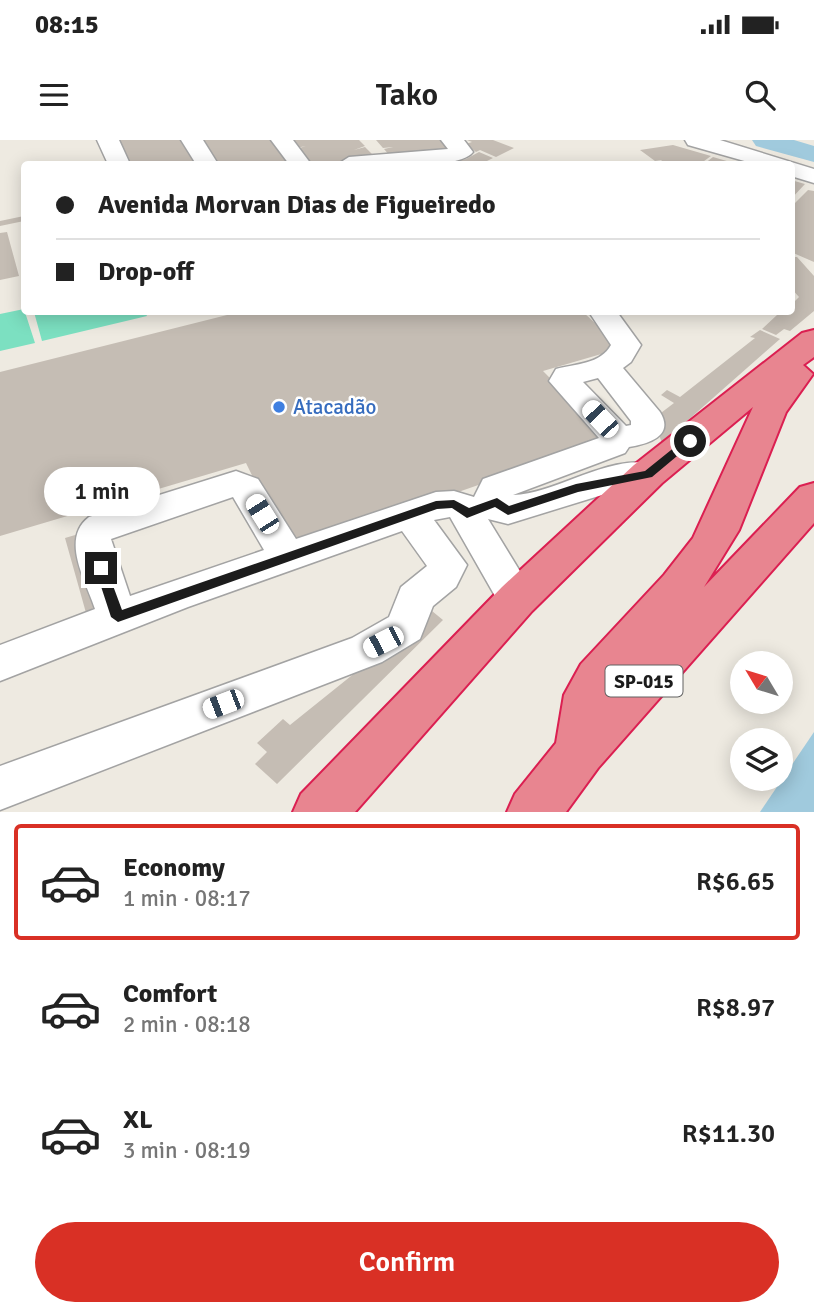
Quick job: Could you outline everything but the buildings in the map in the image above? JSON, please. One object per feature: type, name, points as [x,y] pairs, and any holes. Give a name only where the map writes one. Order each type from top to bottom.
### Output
[{"type":"highway","points":[[320,812],[517,599],[648,474],[814,340]]},
{"type":"highway","points":[[580,752],[588,695],[598,678],[694,568],[718,530],[759,424],[774,398],[814,354]]},
{"type":"highway","name":"SP-015","points":[[534,812],[580,752],[814,496]]},
{"type":"street","points":[[108,140],[118,161]]},
{"type":"street","points":[[192,140],[205,161]]},
{"type":"street","points":[[282,140],[298,161]]},
{"type":"street","points":[[366,140],[384,160]]},
{"type":"street","points":[[696,140],[766,161]]},
{"type":"street","points":[[375,161],[447,157],[457,145]]},
{"type":"street","points":[[795,170],[814,176]]},
{"type":"street","points":[[605,315],[626,345],[620,356],[605,367],[565,379],[618,438]]},
{"type":"street","points":[[482,508],[496,488],[613,445],[618,438],[642,434],[647,430],[648,420],[605,367]]},
{"type":"street","points":[[0,663],[118,617],[408,513],[449,503],[508,511],[589,485],[648,474]]},
{"type":"street","points":[[118,617],[92,543],[94,533],[102,527],[236,483],[245,488],[288,557]]},
{"type":"street","points":[[482,508],[517,599]]},
{"type":"street","points":[[0,788],[367,650],[399,634],[409,622],[415,597],[442,576],[448,565],[408,513]]},
{"type":"green space","points":[[21,310],[21,315],[26,315],[35,343],[0,351],[0,314]]},
{"type":"green space","points":[[35,315],[147,316],[42,341]]},
{"type":"water","points":[[814,732],[814,812],[760,812],[774,791],[793,791],[793,763]]},
{"type":"waterway","points":[[765,140],[814,154]]},
{"type":"place","name":"Atacadão","points":[[279,407]]},
{"type":"route","points":[[101,568],[118,617],[288,557],[320,543],[436,505],[460,505],[467,513],[497,502],[508,511],[576,488],[648,474],[690,441]]}]
